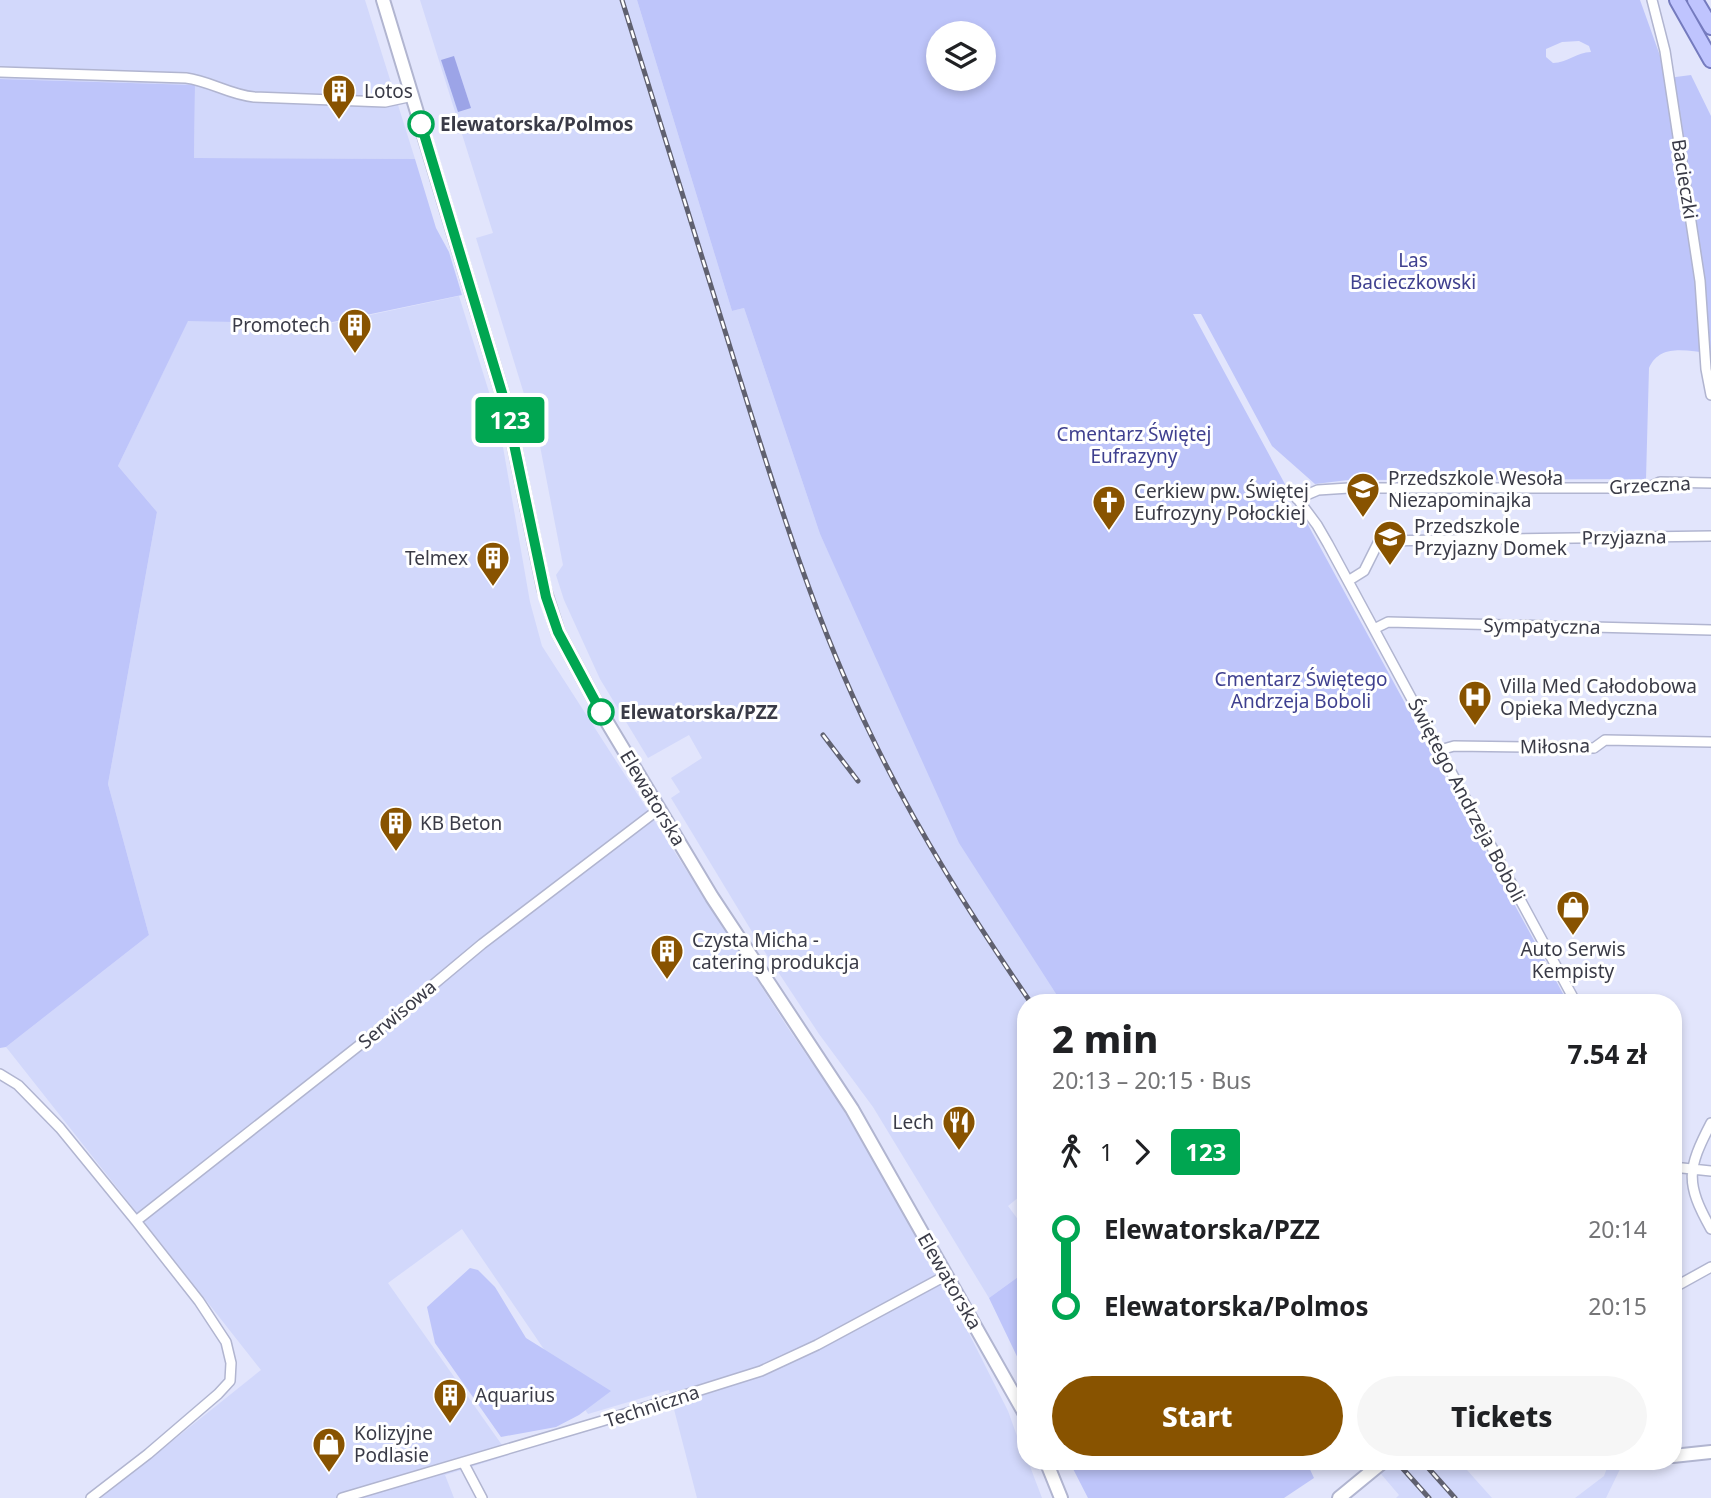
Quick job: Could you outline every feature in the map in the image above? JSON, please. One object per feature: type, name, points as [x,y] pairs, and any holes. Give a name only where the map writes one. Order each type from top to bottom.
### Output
[{"type":"main road","points":[[1677,0],[1711,61]]},
{"type":"main road","points":[[1695,0],[1711,27]]},
{"type":"street","name":"Elewatorska","points":[[383,0],[506,406],[546,597],[558,632],[576,668],[659,809],[736,934],[852,1109],[1017,1400]]},
{"type":"street","name":"Bacieczki","points":[[1653,3],[1665,51],[1700,281],[1706,369],[1711,395]]},
{"type":"street","points":[[0,72],[186,78],[254,97],[385,102],[413,96]]},
{"type":"street","name":"Grzeczna","points":[[1297,499],[1318,490],[1339,489],[1647,488],[1660,482],[1711,483]]},
{"type":"street","name":"Świętego Andrzeja Boboli","points":[[1291,490],[1317,525],[1571,994]]},
{"type":"street","name":"Przyjazna","points":[[1348,582],[1364,571],[1379,541],[1711,536]]},
{"type":"street","name":"Sympatyczna","points":[[1374,629],[1388,622],[1711,630]]},
{"type":"street","name":"Miłosna","points":[[1440,750],[1454,746],[1594,748],[1605,740],[1711,742]]},
{"type":"street","name":"Serwisowa","points":[[136,1221],[482,944],[659,809]]},
{"type":"street","points":[[0,1074],[18,1085],[60,1128],[136,1221],[199,1301],[226,1342],[232,1363],[230,1381],[148,1454],[91,1498]]},
{"type":"street","points":[[1711,1123],[1694,1158],[1692,1189],[1711,1229]]},
{"type":"street","points":[[1682,1168],[1711,1171]]},
{"type":"street","points":[[1682,1283],[1711,1267]]},
{"type":"street","name":"Techniczna","points":[[341,1498],[761,1371],[817,1345],[947,1275]]},
{"type":"street","points":[[1682,1455],[1711,1452]]},
{"type":"street","points":[[463,1462],[482,1498]]},
{"type":"street","points":[[1050,1470],[1061,1498]]},
{"type":"street","points":[[1339,1498],[1373,1470]]},
{"type":"shaded area","points":[[0,0],[365,0],[415,159],[194,158],[195,85],[0,79]]},
{"type":"shaded area","points":[[420,0],[637,0],[732,311],[744,308],[820,534],[874,650],[1057,994],[1017,994],[1017,1199],[1008,1206],[1017,1218],[1017,1278],[989,1298],[873,1107],[819,1034],[757,940],[671,798],[680,792],[671,778],[702,758],[689,735],[648,758],[600,679],[564,600],[556,575],[563,565],[540,446],[476,238],[493,233]]},
{"type":"shaded area","points":[[454,56],[471,108],[458,112],[441,60]]},
{"type":"shaded area","points":[[459,296],[499,424],[530,602],[542,646],[788,1028],[838,1101],[937,1270],[1008,1411],[1017,1436],[1017,1470],[1031,1470],[1042,1498],[697,1498],[669,1390],[588,1414],[462,1229],[388,1283],[509,1455],[445,1475],[454,1498],[101,1498],[261,1370],[6,1047],[149,935],[108,784],[157,512],[118,466],[188,320],[323,325]]},
{"type":"shaded area","points":[[1375,1470],[1467,1470],[1492,1498],[1396,1498],[1399,1495]]},
{"type":"shaded area","points":[[1606,1470],[1620,1470],[1606,1498],[1575,1498],[1604,1476]]},
{"type":"green space","points":[[637,0],[1640,0],[1668,78],[1691,75],[1711,116],[1711,362],[1709,353],[1675,350],[1660,355],[1649,368],[1646,479],[1348,480],[1315,484],[1272,446],[1201,314],[1193,314],[1286,486],[1284,500],[1294,520],[1307,523],[1563,994],[1056,994],[959,843],[820,534],[744,308],[732,311]],"holes":[[[1579,41],[1589,46],[1591,52],[1558,63],[1553,63],[1546,57],[1546,49],[1562,42]]]},
{"type":"green space","points":[[0,79],[195,85],[194,158],[415,159],[436,228],[449,252],[462,295],[323,324],[188,321],[118,466],[157,512],[108,784],[149,935],[6,1047],[0,1048]]},
{"type":"green space","points":[[470,1268],[478,1270],[495,1287],[526,1338],[611,1391],[579,1415],[556,1427],[501,1437],[435,1343],[427,1307]]},
{"type":"green space","points":[[1017,1278],[1017,1356],[989,1298]]},
{"type":"green space","points":[[1074,1470],[1310,1470],[1314,1478],[1284,1498],[1088,1498]]},
{"type":"railway","points":[[622,0],[768,467],[832,648],[888,770],[966,905],[1025,994]]},
{"type":"railway","points":[[823,735],[858,781]]},
{"type":"railway","points":[[1404,1470],[1429,1498]]},
{"type":"railway","points":[[1430,1470],[1455,1498]]},
{"type":"bus line","name":"123","points":[[421,124],[506,406],[546,597],[558,632],[601,712]]},
{"type":"place","name":"Lotos","points":[[339,121]]},
{"type":"place","name":"Elewatorska/Polmos","points":[[421,124]]},
{"type":"place","name":"Promotech","points":[[355,355]]},
{"type":"place","name":"Przedszkole Wesoła Niezapominajka","points":[[1363,519]]},
{"type":"place","name":"Cerkiew pw. Świętej Eufrozyny Połockiej","points":[[1109,532]]},
{"type":"place","name":"Przedszkole Przyjazny Domek","points":[[1390,567]]},
{"type":"place","name":"Telmex","points":[[493,588]]},
{"type":"place","name":"Elewatorska/PZZ","points":[[601,712]]},
{"type":"place","name":"Villa Med Całodobowa Opieka Medyczna","points":[[1475,727]]},
{"type":"place","name":"KB Beton","points":[[396,853]]},
{"type":"place","name":"Auto Serwis Kempisty","points":[[1573,937]]},
{"type":"place","name":"Czysta Micha - catering produkcja","points":[[667,981]]},
{"type":"place","name":"Lech","points":[[959,1152]]},
{"type":"place","name":"Aquarius","points":[[450,1425]]},
{"type":"place","name":"Kolizyjne Podlasie","points":[[329,1474]]},
{"type":"park label","name":"Las Bacieczkowski","points":[[1413,271]]},
{"type":"park label","name":"Cmentarz Świętej Eufrazyny","points":[[1134,445]]},
{"type":"park label","name":"Cmentarz Świętego Andrzeja Boboli","points":[[1301,690]]}]
